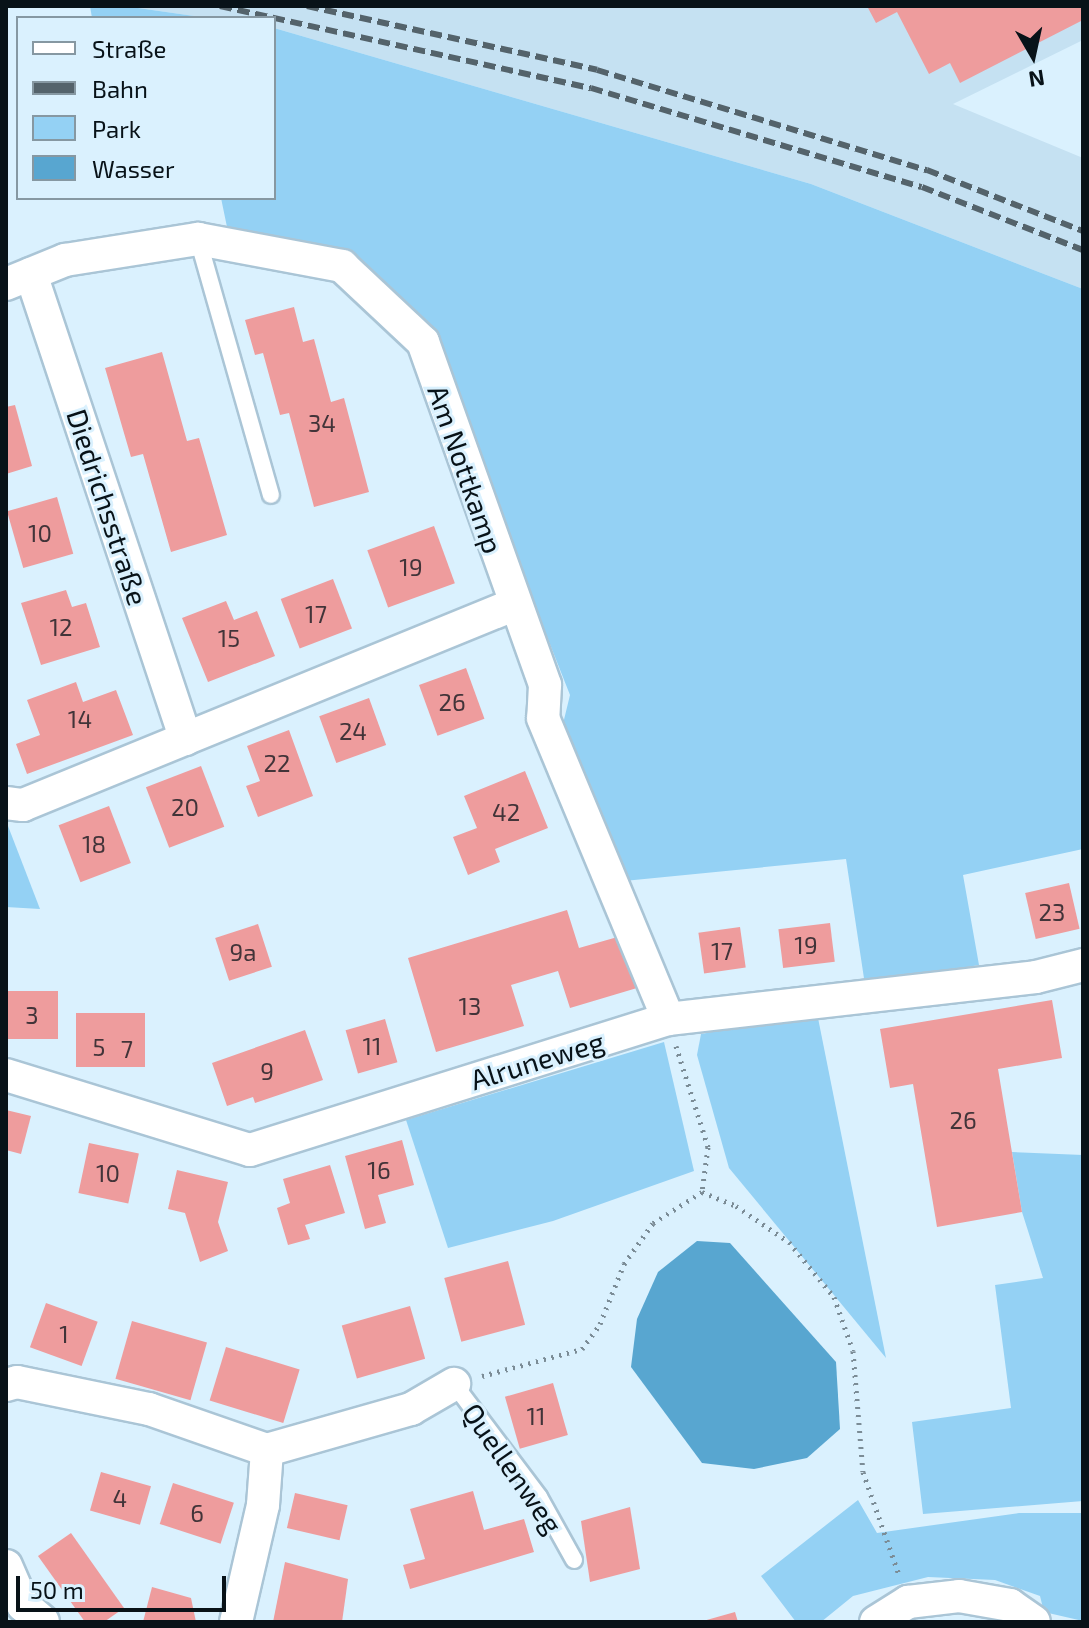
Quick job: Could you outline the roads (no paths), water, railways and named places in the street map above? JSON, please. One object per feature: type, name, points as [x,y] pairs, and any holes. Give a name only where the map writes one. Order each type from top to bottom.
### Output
[{"type":"street","name":"Am Nottkamp","points":[[18,279],[65,260],[198,239],[342,266],[423,342],[513,605],[545,685],[543,718],[668,1019]]},
{"type":"street","name":"Diedrichsstraße","points":[[18,279],[186,739]]},
{"type":"street","points":[[6,803],[23,805],[513,605]]},
{"type":"street","name":"Alruneweg","points":[[6,1075],[250,1150],[668,1019],[829,996],[1036,977],[1083,965]]},
{"type":"street","points":[[6,1385],[17,1382],[149,1409],[267,1450],[263,1505],[236,1622]]},
{"type":"street","name":"Quellenweg","points":[[267,1450],[411,1409],[454,1384]]},
{"type":"street","points":[[6,1566],[23,1605],[43,1622]]},
{"type":"street","points":[[876,1622],[908,1602],[959,1596],[1010,1605],[1034,1622]]},
{"type":"lane","points":[[198,239],[271,495]]},
{"type":"lane","name":"Quellenweg","points":[[454,1384],[539,1497],[574,1560]]},
{"type":"water","points":[[697,1241],[730,1243],[836,1362],[840,1429],[807,1458],[754,1469],[702,1463],[631,1367],[637,1319],[658,1272]]},
{"type":"railway","points":[[220,6],[265,16]]},
{"type":"railway","points":[[307,6],[597,70],[927,170],[1083,231]]},
{"type":"railway","points":[[276,18],[591,88],[922,187],[1083,250]]}]
